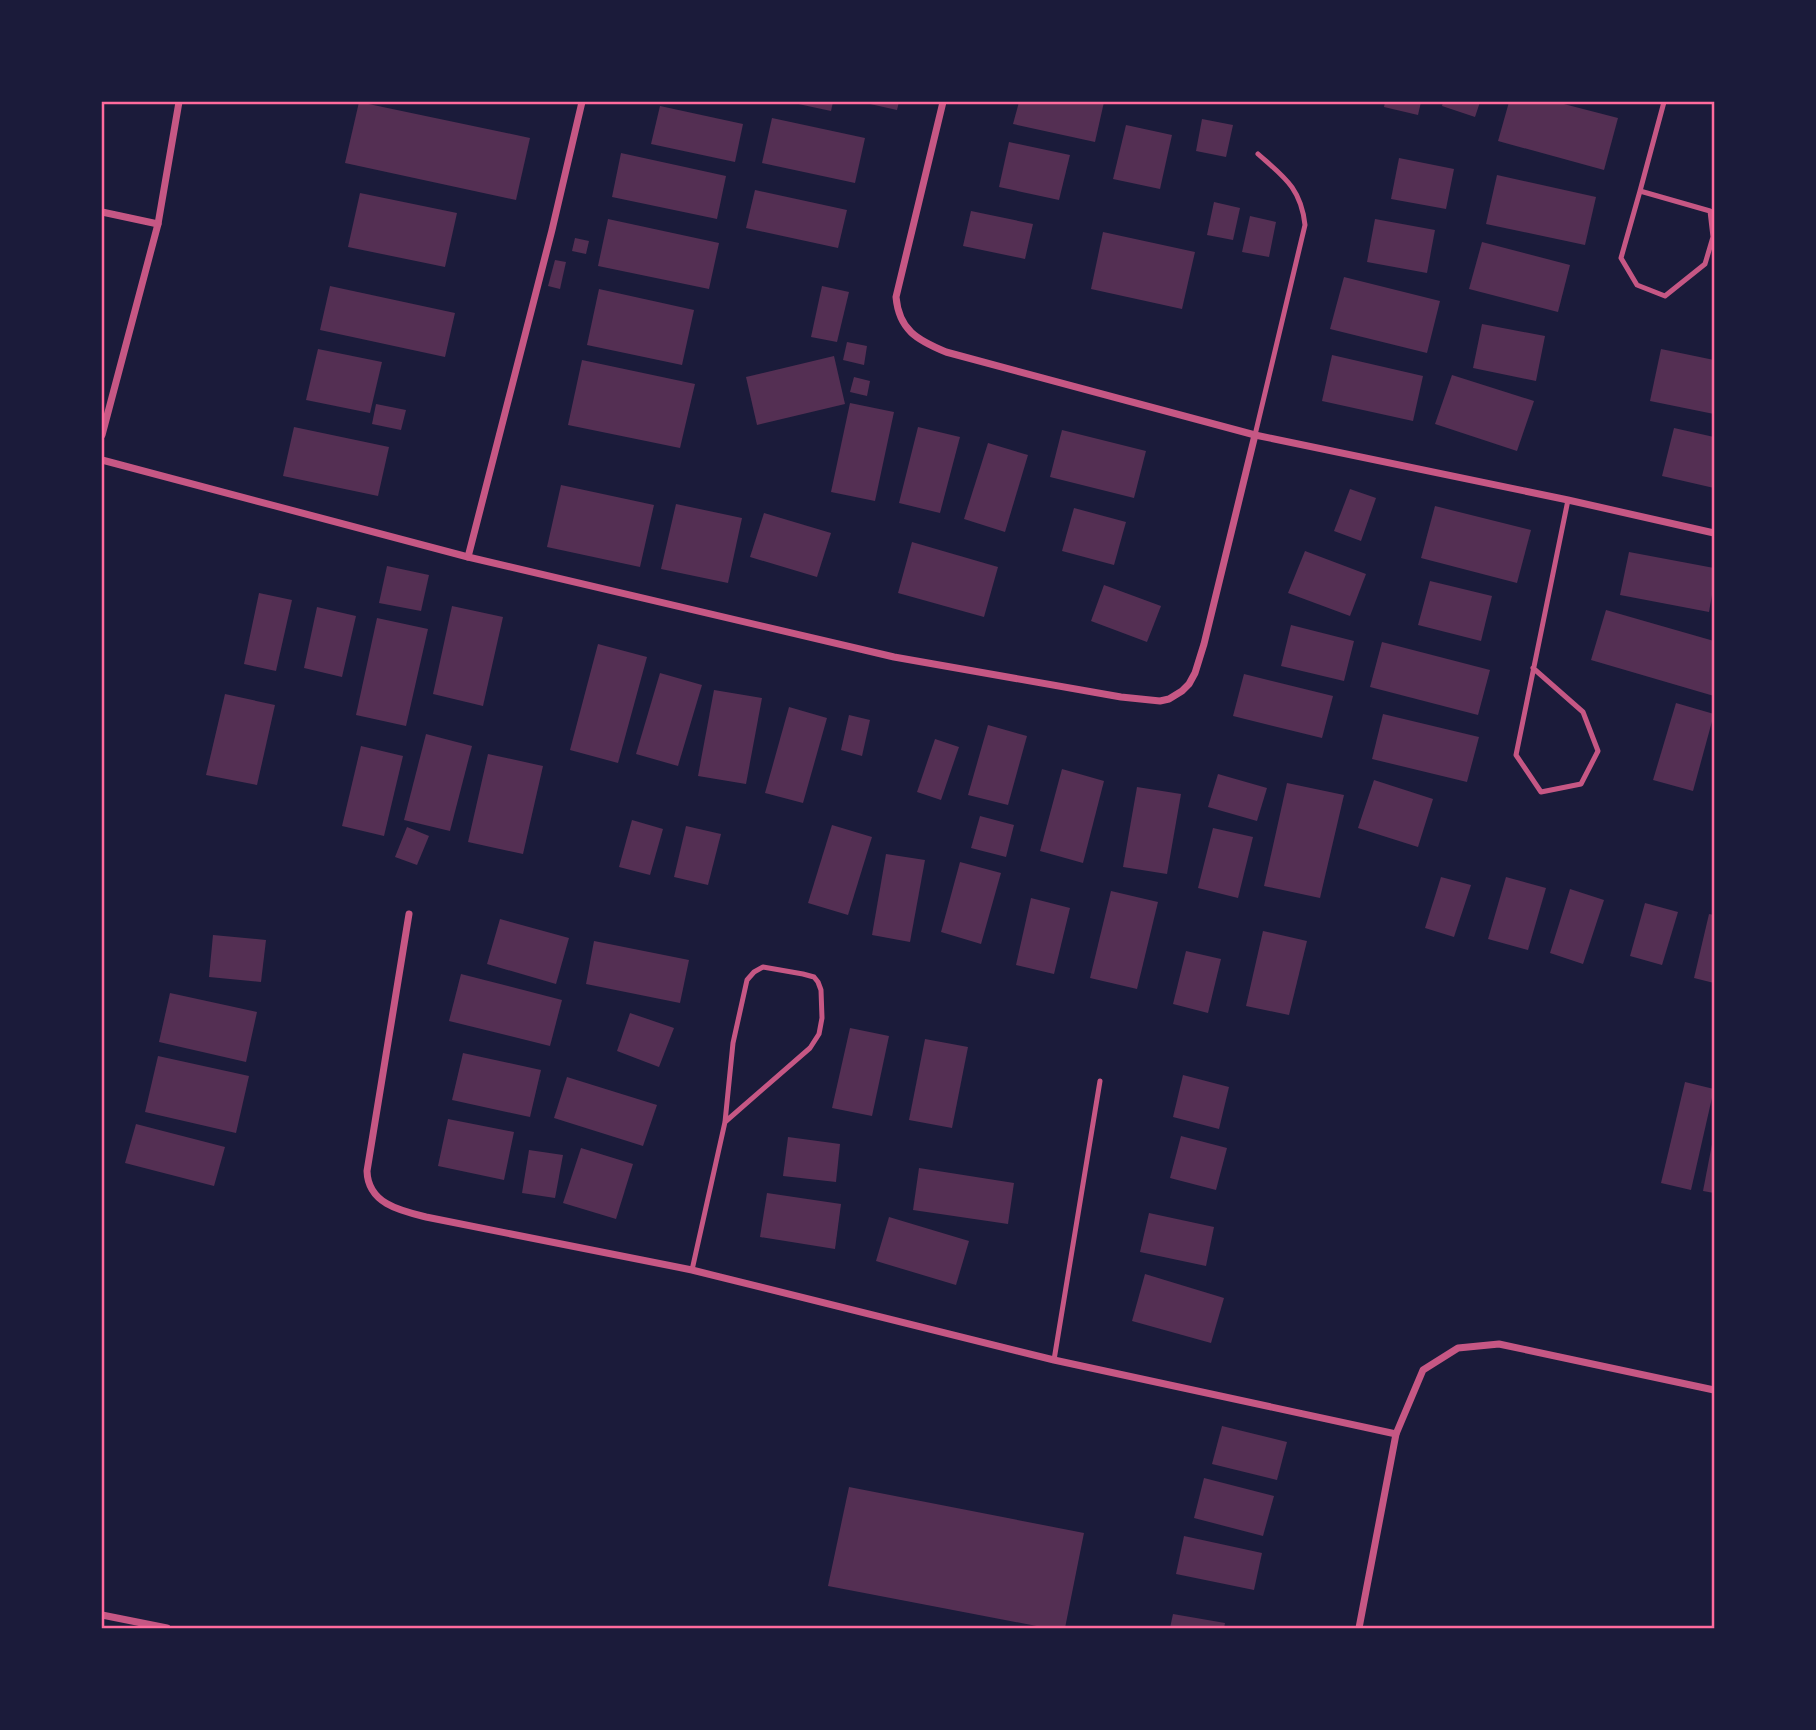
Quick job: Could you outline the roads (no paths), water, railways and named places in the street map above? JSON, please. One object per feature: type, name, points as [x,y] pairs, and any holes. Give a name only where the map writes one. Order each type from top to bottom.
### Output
[{"type":"street","points":[[102,435],[158,224],[179,102]]},
{"type":"street","points":[[468,557],[582,102]]},
{"type":"street","points":[[943,102],[896,297],[903,325],[927,344],[946,352],[1255,435],[1714,533]]},
{"type":"street","points":[[102,212],[158,224]]},
{"type":"street","points":[[102,460],[468,557],[894,657],[1121,697],[1160,701],[1182,691],[1195,673],[1255,435]]},
{"type":"street","points":[[409,914],[367,1171],[375,1193],[393,1208],[692,1270],[1055,1360],[1396,1434]]},
{"type":"street","points":[[1359,1629],[1396,1434],[1423,1370],[1458,1348],[1499,1344],[1714,1390]]},
{"type":"street","points":[[102,1615],[167,1629]]},
{"type":"lane","points":[[1640,191],[1712,211],[1713,237],[1706,264],[1665,296],[1637,285],[1621,258],[1664,102]]},
{"type":"lane","points":[[1255,435],[1304,225],[1302,209],[1294,188],[1258,153]]},
{"type":"lane","points":[[1534,668],[1583,712],[1598,751],[1581,784],[1541,792],[1516,755],[1568,500]]},
{"type":"lane","points":[[692,1270],[725,1122],[733,1043],[747,980],[763,967],[814,977],[821,990],[822,1018],[819,1034],[810,1048],[725,1122]]},
{"type":"lane","points":[[1055,1360],[1100,1081]]}]
